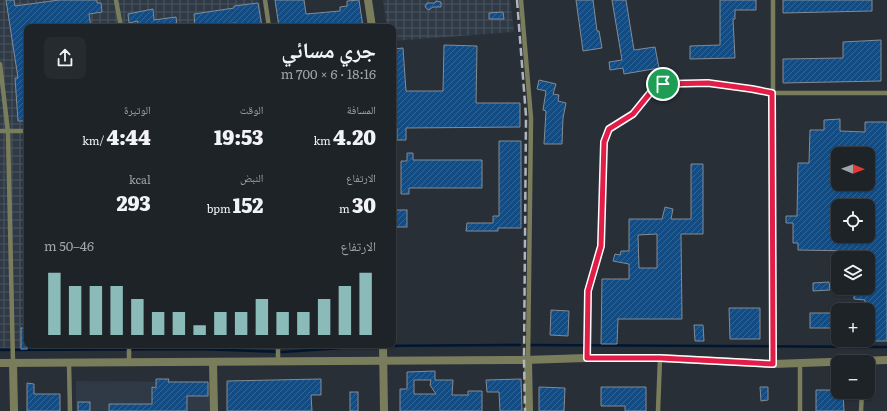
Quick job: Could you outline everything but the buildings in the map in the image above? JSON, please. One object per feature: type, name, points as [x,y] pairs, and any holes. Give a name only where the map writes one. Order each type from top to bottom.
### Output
[{"type":"street","points":[[368,0],[372,24]]},
{"type":"street","points":[[383,348],[384,411]]},
{"type":"street","points":[[0,363],[213,363],[278,358],[383,362],[587,358],[660,358],[773,364],[831,362]]},
{"type":"street","points":[[528,360],[530,411]]},
{"type":"street","points":[[875,360],[887,360]]},
{"type":"street","points":[[13,363],[14,411]]},
{"type":"street","points":[[213,363],[214,411]]},
{"type":"lane","points":[[116,0],[120,24]]},
{"type":"lane","points":[[265,0],[269,24]]},
{"type":"lane","points":[[521,0],[531,118],[528,360]]},
{"type":"lane","points":[[773,0],[773,364]]},
{"type":"lane","points":[[0,64],[8,132],[13,363]]},
{"type":"lane","points":[[587,358],[588,291],[601,246],[604,142],[609,129],[633,114],[656,87],[663,84],[708,83],[772,93],[887,93]]},
{"type":"lane","points":[[0,131],[24,131]]},
{"type":"lane","points":[[129,348],[129,363]]},
{"type":"lane","points":[[278,348],[278,358]]},
{"type":"lane","points":[[658,411],[660,358]]},
{"type":"lane","points":[[69,363],[70,411]]},
{"type":"lane","points":[[800,363],[800,411]]},
{"type":"lane","points":[[861,411],[862,399]]},
{"type":"shaded area","points":[[0,0],[259,0],[263,24],[24,24],[24,348],[279,349],[0,348]]},
{"type":"shaded area","points":[[383,0],[510,0],[514,32],[396,41],[396,24],[387,24]]},
{"type":"shaded area","points":[[76,381],[210,382],[210,411],[76,411]]},
{"type":"waterway","points":[[396,346],[520,345]]},
{"type":"waterway","points":[[528,345],[887,347]]},
{"type":"waterway","points":[[0,350],[198,349],[283,352],[340,348]]},
{"type":"railway","points":[[517,0],[526,116],[525,411]]},
{"type":"route","points":[[708,83],[772,93],[773,364],[660,358],[587,358],[588,291],[601,246],[604,142],[609,129],[633,114],[656,87],[663,84],[684,85],[708,83]]}]
